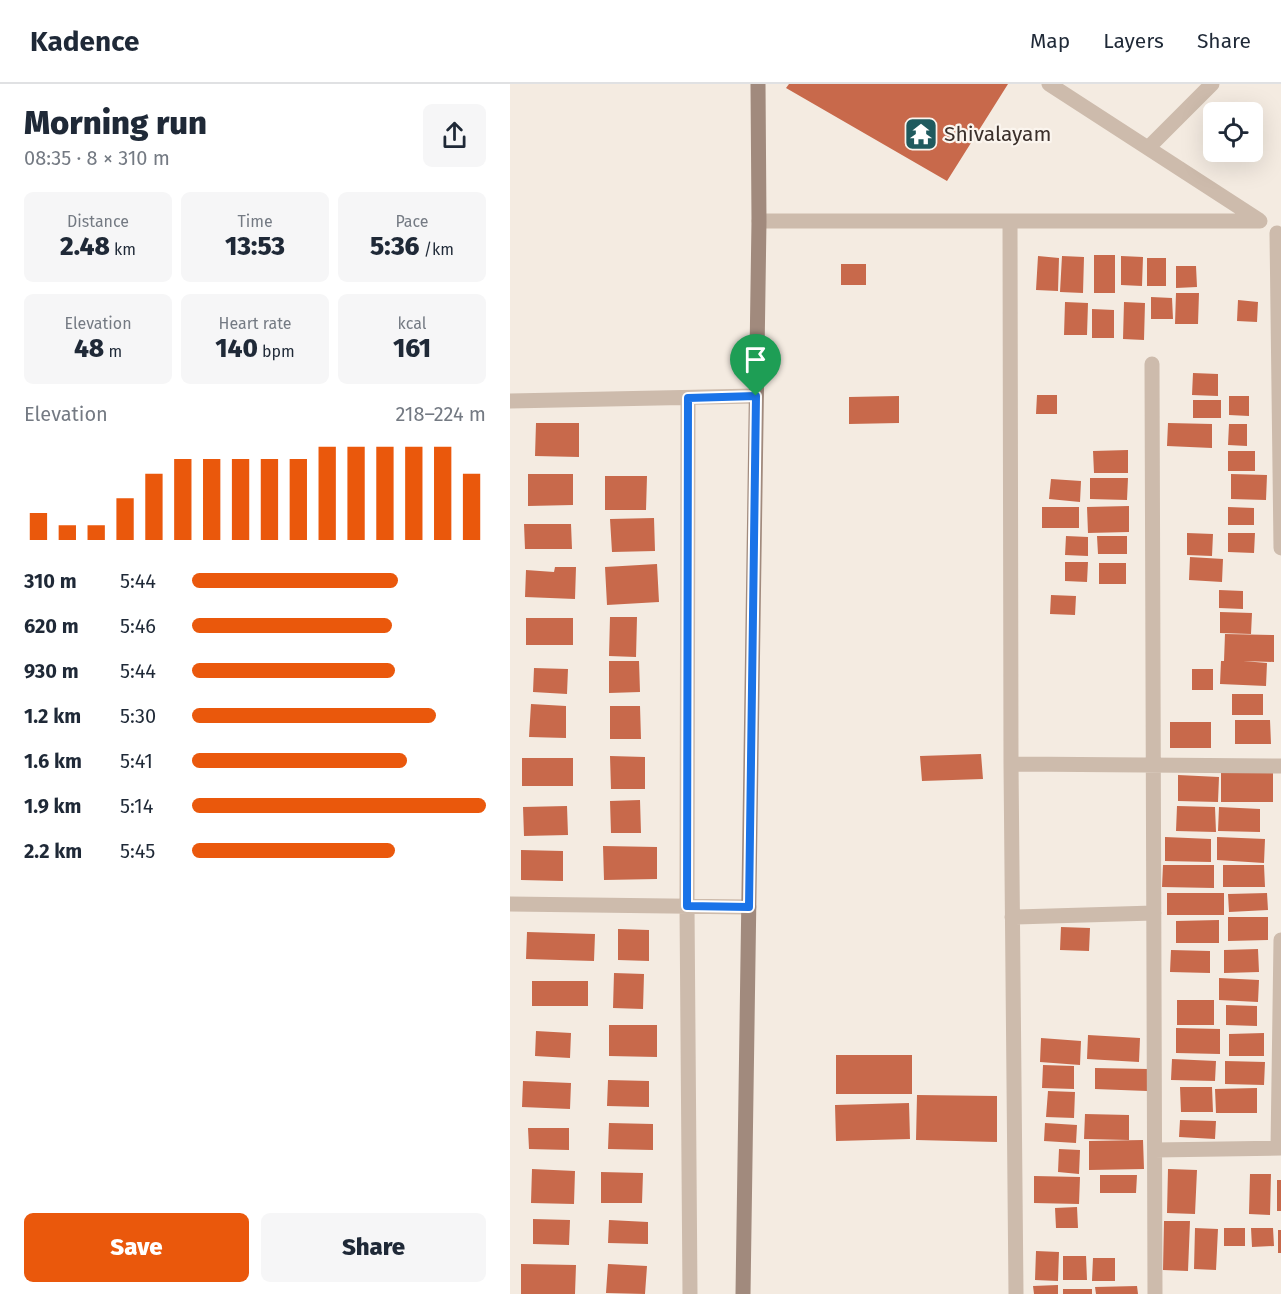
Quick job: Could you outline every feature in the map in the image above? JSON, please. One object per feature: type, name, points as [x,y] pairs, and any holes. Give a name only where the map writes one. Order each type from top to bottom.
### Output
[{"type":"street","points":[[743,1294],[759,221],[758,84]]},
{"type":"street","points":[[1049,84],[1068,89],[1148,148],[1279,235],[1281,548]]},
{"type":"street","points":[[1148,148],[1212,84]]},
{"type":"street","points":[[759,221],[1260,221]]},
{"type":"street","points":[[1010,221],[1011,765],[1016,1294]]},
{"type":"street","points":[[1152,364],[1155,1294]]},
{"type":"street","points":[[510,401],[756,396]]},
{"type":"street","points":[[688,398],[687,906],[690,1294]]},
{"type":"street","points":[[1011,765],[1281,766]]},
{"type":"street","points":[[510,904],[749,907]]},
{"type":"street","points":[[1012,917],[1154,913]]},
{"type":"street","points":[[1155,1150],[1279,1148],[1281,940]]},
{"type":"building","name":"Shivalayam","points":[[789,84],[1008,84],[947,181],[786,88]]},
{"type":"building","points":[[1094,255],[1115,255],[1115,293],[1094,293]]},
{"type":"building","points":[[1038,256],[1059,258],[1058,291],[1036,290]]},
{"type":"building","points":[[1062,256],[1084,257],[1083,293],[1060,292]]},
{"type":"building","points":[[1121,256],[1143,257],[1142,286],[1121,285]]},
{"type":"building","points":[[1147,258],[1166,258],[1166,286],[1147,286]]},
{"type":"building","points":[[841,264],[866,264],[866,285],[841,285]]},
{"type":"building","points":[[1176,266],[1196,266],[1197,287],[1176,288]]},
{"type":"building","points":[[1176,293],[1199,293],[1198,324],[1175,324]]},
{"type":"building","points":[[1151,297],[1172,298],[1173,319],[1151,319]]},
{"type":"building","points":[[1238,300],[1258,302],[1257,322],[1237,321]]},
{"type":"building","points":[[1065,302],[1088,303],[1087,335],[1064,335]]},
{"type":"building","points":[[1124,302],[1145,303],[1144,340],[1123,339]]},
{"type":"building","points":[[1092,309],[1114,310],[1114,338],[1092,338]]},
{"type":"building","points":[[1193,373],[1218,374],[1218,396],[1192,395]]},
{"type":"building","points":[[1037,395],[1057,395],[1057,414],[1036,414]]},
{"type":"building","points":[[899,396],[899,423],[849,424],[849,397]]},
{"type":"building","points":[[1229,396],[1249,396],[1249,416],[1229,415]]},
{"type":"building","points":[[1193,400],[1221,400],[1221,418],[1193,418]]},
{"type":"building","points":[[536,423],[579,423],[579,457],[535,456]]},
{"type":"building","points":[[1168,423],[1212,424],[1212,448],[1167,446]]},
{"type":"building","points":[[1229,424],[1247,424],[1247,446],[1228,445]]},
{"type":"building","points":[[1128,450],[1128,473],[1094,473],[1093,451]]},
{"type":"building","points":[[1228,451],[1255,451],[1255,471],[1228,471]]},
{"type":"building","points":[[528,474],[573,474],[573,505],[528,506]]},
{"type":"building","points":[[1231,474],[1267,475],[1266,500],[1231,499]]},
{"type":"building","points":[[605,476],[647,476],[646,510],[605,510]]},
{"type":"building","points":[[1090,478],[1128,478],[1127,500],[1090,499]]},
{"type":"building","points":[[1051,479],[1081,481],[1080,502],[1049,499]]},
{"type":"building","points":[[1129,506],[1129,532],[1088,533],[1087,507]]},
{"type":"building","points":[[1042,507],[1079,507],[1079,528],[1042,528]]},
{"type":"building","points":[[1228,507],[1254,508],[1254,525],[1228,525]]},
{"type":"building","points":[[654,518],[655,551],[612,552],[610,519]]},
{"type":"building","points":[[524,524],[571,524],[572,549],[525,549]]},
{"type":"building","points":[[1187,533],[1213,534],[1212,556],[1187,555]]},
{"type":"building","points":[[1228,533],[1255,533],[1254,553],[1228,552]]},
{"type":"building","points":[[1066,536],[1088,537],[1088,556],[1065,555]]},
{"type":"building","points":[[1097,536],[1127,536],[1127,554],[1098,554]]},
{"type":"building","points":[[1190,557],[1223,559],[1222,582],[1189,580]]},
{"type":"building","points":[[1065,562],[1088,562],[1087,582],[1065,581]]},
{"type":"building","points":[[1099,563],[1126,563],[1126,584],[1099,584]]},
{"type":"building","points":[[657,564],[659,602],[607,605],[605,567]]},
{"type":"building","points":[[555,567],[576,567],[575,599],[525,597],[526,570],[554,572]]},
{"type":"building","points":[[1219,590],[1243,591],[1243,609],[1219,608]]},
{"type":"building","points":[[1051,595],[1076,596],[1075,615],[1050,614]]},
{"type":"building","points":[[1220,612],[1252,613],[1251,634],[1220,633]]},
{"type":"building","points":[[610,617],[637,617],[636,657],[609,656]]},
{"type":"building","points":[[526,618],[573,618],[573,645],[526,645]]},
{"type":"building","points":[[1225,634],[1274,635],[1274,662],[1243,661],[1267,663],[1266,686],[1220,684]]},
{"type":"building","points":[[609,661],[639,661],[640,692],[609,693]]},
{"type":"building","points":[[534,668],[568,669],[567,694],[533,692]]},
{"type":"building","points":[[1192,669],[1213,669],[1213,690],[1192,690]]},
{"type":"building","points":[[1232,694],[1263,694],[1263,715],[1232,715]]},
{"type":"building","points":[[531,704],[566,706],[566,738],[529,737]]},
{"type":"building","points":[[610,706],[640,706],[641,739],[610,739]]},
{"type":"building","points":[[1235,720],[1270,720],[1271,744],[1235,744]]},
{"type":"building","points":[[1170,722],[1211,722],[1211,748],[1170,748]]},
{"type":"building","points":[[981,754],[983,779],[922,781],[920,756]]},
{"type":"building","points":[[610,756],[645,757],[645,789],[611,789]]},
{"type":"building","points":[[522,758],[573,758],[573,786],[522,786]]},
{"type":"building","points":[[1221,772],[1273,772],[1273,802],[1221,802]]},
{"type":"building","points":[[1178,775],[1219,777],[1218,802],[1178,801]]},
{"type":"building","points":[[640,800],[641,833],[611,833],[610,801]]},
{"type":"building","points":[[567,806],[568,835],[524,836],[523,807]]},
{"type":"building","points":[[1177,806],[1215,807],[1216,832],[1176,831]]},
{"type":"building","points":[[1219,807],[1260,809],[1260,832],[1218,831]]},
{"type":"building","points":[[1165,837],[1211,839],[1211,862],[1165,861]]},
{"type":"building","points":[[1217,837],[1265,839],[1264,863],[1217,860]]},
{"type":"building","points":[[603,846],[657,847],[657,879],[604,880]]},
{"type":"building","points":[[521,850],[563,851],[563,881],[521,880]]},
{"type":"building","points":[[1163,865],[1214,865],[1214,888],[1162,887]]},
{"type":"building","points":[[1223,865],[1264,865],[1265,887],[1223,887]]},
{"type":"building","points":[[1167,893],[1224,893],[1224,915],[1167,915]]},
{"type":"building","points":[[1267,893],[1268,910],[1229,912],[1228,894]]},
{"type":"building","points":[[1228,917],[1268,917],[1268,940],[1228,941]]},
{"type":"building","points":[[1219,920],[1219,943],[1176,943],[1176,921]]},
{"type":"building","points":[[1061,927],[1090,928],[1089,951],[1060,950]]},
{"type":"building","points":[[618,929],[649,930],[649,961],[618,960]]},
{"type":"building","points":[[527,932],[595,934],[594,961],[526,959]]},
{"type":"building","points":[[1258,949],[1259,972],[1224,973],[1224,950]]},
{"type":"building","points":[[1171,950],[1210,951],[1210,973],[1170,972]]},
{"type":"building","points":[[614,973],[644,974],[643,1009],[613,1008]]},
{"type":"building","points":[[1219,978],[1259,980],[1258,1002],[1219,1000]]},
{"type":"building","points":[[532,981],[588,981],[588,1006],[532,1006]]},
{"type":"building","points":[[1177,1000],[1214,1000],[1214,1025],[1177,1025]]},
{"type":"building","points":[[1226,1005],[1257,1006],[1257,1026],[1226,1025]]},
{"type":"building","points":[[609,1025],[657,1025],[657,1057],[609,1056]]},
{"type":"building","points":[[1176,1028],[1220,1029],[1220,1054],[1176,1053]]},
{"type":"building","points":[[536,1031],[571,1033],[570,1058],[535,1056]]},
{"type":"building","points":[[1264,1033],[1264,1056],[1229,1056],[1229,1034]]},
{"type":"building","points":[[1088,1035],[1140,1038],[1139,1062],[1087,1059]]},
{"type":"building","points":[[1041,1038],[1081,1041],[1080,1065],[1040,1062]]},
{"type":"building","points":[[836,1055],[912,1055],[912,1094],[836,1094]]},
{"type":"building","points":[[1172,1059],[1216,1061],[1215,1081],[1171,1080]]},
{"type":"building","points":[[1225,1061],[1265,1062],[1264,1085],[1225,1084]]},
{"type":"building","points":[[1043,1065],[1074,1066],[1074,1089],[1042,1088]]},
{"type":"building","points":[[1095,1068],[1148,1069],[1147,1091],[1095,1089]]},
{"type":"building","points":[[608,1080],[649,1081],[649,1107],[607,1106]]},
{"type":"building","points":[[523,1081],[571,1083],[570,1109],[522,1107]]},
{"type":"building","points":[[1180,1087],[1212,1087],[1213,1112],[1181,1112]]},
{"type":"building","points":[[1257,1088],[1257,1113],[1216,1113],[1215,1089]]},
{"type":"building","points":[[1048,1091],[1075,1092],[1074,1118],[1046,1117]]},
{"type":"building","points":[[917,1095],[997,1096],[997,1142],[916,1140]]},
{"type":"building","points":[[909,1103],[910,1139],[836,1141],[835,1105]]},
{"type":"building","points":[[1085,1114],[1129,1115],[1129,1140],[1084,1139]]},
{"type":"building","points":[[1180,1120],[1216,1121],[1215,1139],[1179,1137]]},
{"type":"building","points":[[609,1123],[653,1124],[653,1150],[608,1149]]},
{"type":"building","points":[[1045,1123],[1077,1125],[1076,1143],[1044,1141]]},
{"type":"building","points":[[528,1128],[569,1128],[569,1150],[529,1149]]},
{"type":"building","points":[[1143,1140],[1144,1169],[1089,1170],[1089,1141]]},
{"type":"building","points":[[1059,1149],[1080,1150],[1079,1174],[1058,1172]]},
{"type":"building","points":[[532,1169],[575,1171],[574,1204],[531,1203]]},
{"type":"building","points":[[1168,1169],[1197,1170],[1195,1214],[1167,1213]]},
{"type":"building","points":[[601,1172],[643,1173],[642,1203],[601,1203]]},
{"type":"building","points":[[1250,1174],[1271,1174],[1270,1215],[1249,1214]]},
{"type":"building","points":[[1100,1175],[1137,1175],[1136,1193],[1100,1193]]},
{"type":"building","points":[[1034,1176],[1080,1177],[1079,1204],[1034,1203]]},
{"type":"building","points":[[1277,1180],[1281,1180],[1281,1211],[1277,1211]]},
{"type":"building","points":[[1077,1207],[1078,1228],[1056,1228],[1055,1208]]},
{"type":"building","points":[[533,1219],[570,1220],[569,1245],[533,1244]]},
{"type":"building","points":[[609,1220],[648,1222],[648,1244],[608,1243]]},
{"type":"building","points":[[1164,1221],[1190,1221],[1188,1271],[1163,1270]]},
{"type":"building","points":[[1195,1228],[1218,1229],[1216,1270],[1194,1269]]},
{"type":"building","points":[[1224,1228],[1245,1228],[1245,1246],[1224,1246]]},
{"type":"building","points":[[1251,1228],[1273,1228],[1274,1246],[1252,1247]]},
{"type":"building","points":[[1278,1230],[1281,1230],[1281,1253],[1278,1253]]},
{"type":"building","points":[[1036,1251],[1059,1252],[1058,1281],[1035,1280]]},
{"type":"building","points":[[1063,1256],[1086,1256],[1087,1280],[1063,1280]]},
{"type":"building","points":[[1093,1258],[1115,1258],[1115,1281],[1092,1281]]},
{"type":"building","points":[[521,1264],[576,1265],[575,1294],[521,1294]]},
{"type":"building","points":[[608,1264],[647,1266],[645,1294],[606,1293]]},
{"type":"building","points":[[1058,1285],[1058,1294],[1034,1294],[1033,1286]]},
{"type":"building","points":[[1137,1286],[1138,1294],[1096,1294],[1095,1287]]},
{"type":"building","points":[[1063,1289],[1092,1289],[1092,1294],[1063,1294]]},
{"type":"place","name":"Shivalayam","points":[[921,134]]},
{"type":"route","points":[[756,396],[749,907],[687,906],[688,398],[756,396]]}]
